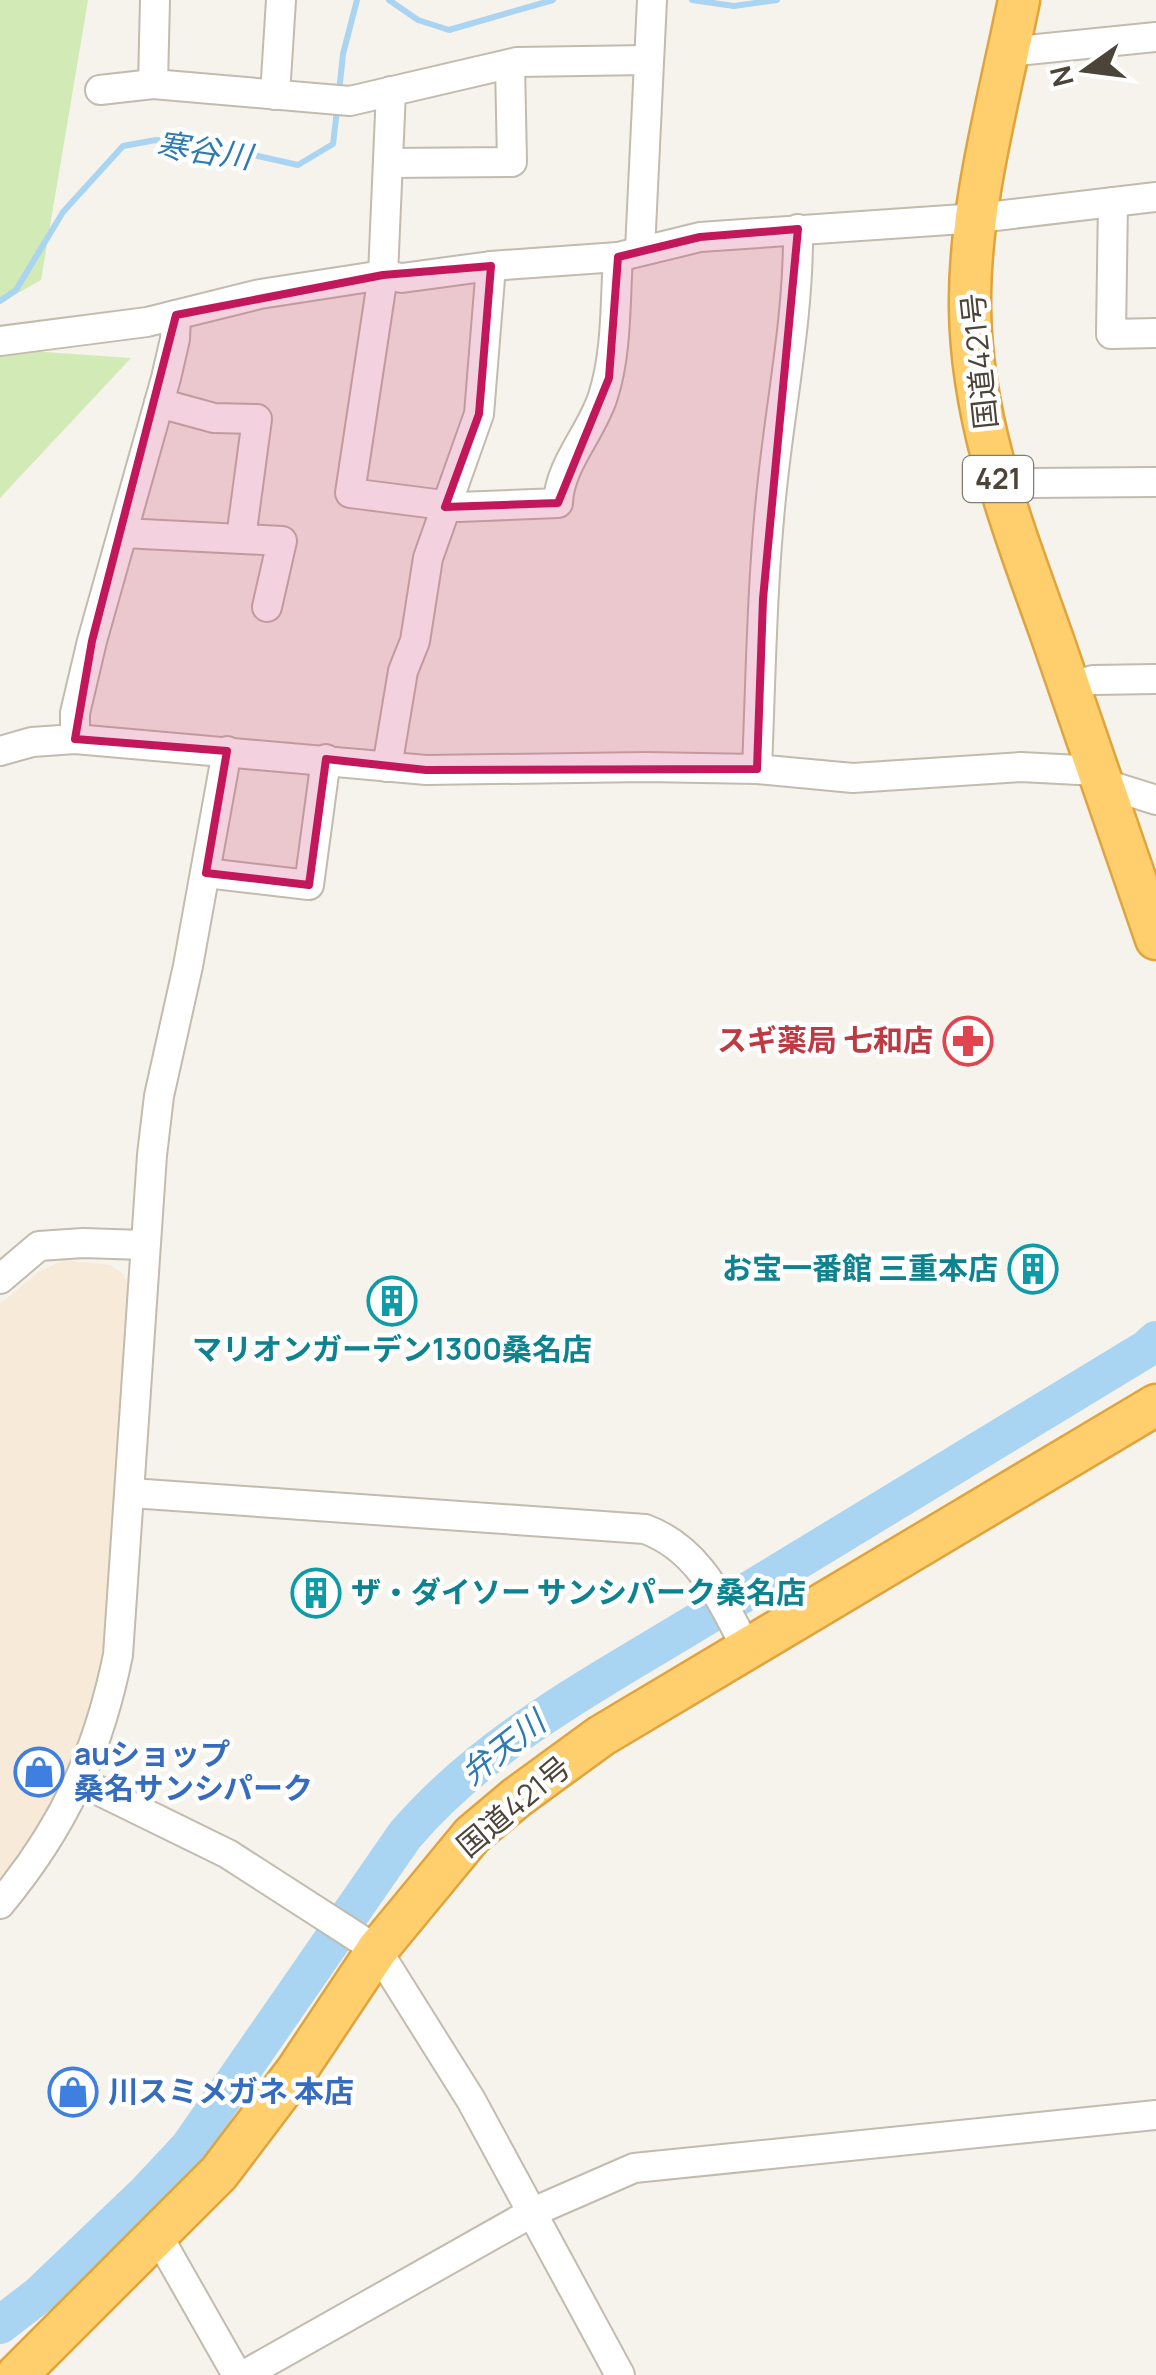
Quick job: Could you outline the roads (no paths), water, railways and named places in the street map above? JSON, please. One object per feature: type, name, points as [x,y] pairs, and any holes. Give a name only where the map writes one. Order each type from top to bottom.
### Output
[{"type":"highway","name":"国道421号","points":[[1019,0],[978,218],[971,278],[972,347],[984,432],[1156,939]]},
{"type":"highway","name":"国道421号","points":[[15,2375],[158,2236],[230,2158],[297,2070],[368,1945],[472,1835],[516,1798],[740,1636],[1156,1405]]},
{"type":"street","points":[[152,84],[155,0]]},
{"type":"street","points":[[275,95],[281,0]]},
{"type":"street","points":[[391,91],[383,275],[350,493],[486,507],[558,502],[558,486],[594,417],[609,378],[629,254],[652,0]]},
{"type":"street","points":[[1008,52],[1156,37]]},
{"type":"street","points":[[100,90],[152,84],[339,100],[510,65],[648,60]]},
{"type":"street","points":[[389,163],[512,162],[510,65]]},
{"type":"street","points":[[0,341],[147,322],[260,294],[383,275],[402,278],[629,254],[700,237],[978,218],[1156,197]]},
{"type":"street","points":[[1113,202],[1110,334],[1156,333]]},
{"type":"street","points":[[757,769],[772,480],[799,270],[798,229]]},
{"type":"street","points":[[388,767],[403,670],[415,641],[428,558],[478,414],[491,266]]},
{"type":"street","points":[[75,739],[74,714],[159,403],[175,339],[176,315]]},
{"type":"street","points":[[159,403],[214,418],[257,420],[241,538]]},
{"type":"street","points":[[1001,491],[1031,483],[1156,482]]},
{"type":"street","points":[[123,533],[282,541],[267,607]]},
{"type":"street","points":[[1069,686],[1093,680],[1156,679]]},
{"type":"street","points":[[0,751],[32,742],[75,739],[446,770],[757,769],[853,778],[1021,767],[1100,777],[1156,800]]},
{"type":"street","points":[[0,1904],[37,1857],[80,1782],[110,1696],[118,1655],[144,1245],[159,1096],[206,873],[227,750]]},
{"type":"street","points":[[206,873],[308,886],[326,759]]},
{"type":"street","points":[[0,1279],[38,1246],[84,1242],[144,1245]]},
{"type":"street","points":[[131,1493],[630,1526],[661,1535],[682,1548],[709,1580],[740,1636]]},
{"type":"street","points":[[80,1782],[228,1854],[368,1945],[471,2100],[620,2375]]},
{"type":"street","points":[[158,2236],[241,2375],[533,2212],[634,2168],[1156,2116]]},
{"type":"street","points":[[0,2361],[15,2375]]},
{"type":"waterway","name":"寒谷川","points":[[339,92],[343,54],[357,0]]},
{"type":"waterway","name":"寒谷川","points":[[389,0],[418,20],[449,30],[553,0]]},
{"type":"waterway","name":"寒谷川","points":[[692,0],[734,6],[777,0]]},
{"type":"waterway","name":"寒谷川","points":[[0,301],[16,290],[63,212],[123,146],[156,140],[218,147],[298,165],[333,144],[337,110]]},
{"type":"waterway","name":"弁天川","points":[[0,2325],[39,2295],[189,2147],[405,1835],[469,1772],[577,1694],[1156,1340]]},
{"type":"place","name":"スギ薬局 七和店","points":[[968,1041]]},
{"type":"place","name":"お宝一番館 三重本店","points":[[1033,1269]]},
{"type":"place","name":"マリオンガーデン1300桑名店","points":[[392,1301]]},
{"type":"place","name":"ザ・ダイソー サンシパーク桑名店","points":[[316,1593]]},
{"type":"place","name":"auショップ 桑名サンシパーク","points":[[39,1772]]},
{"type":"place","name":"川スミメガネ 本店","points":[[73,2092]]}]
